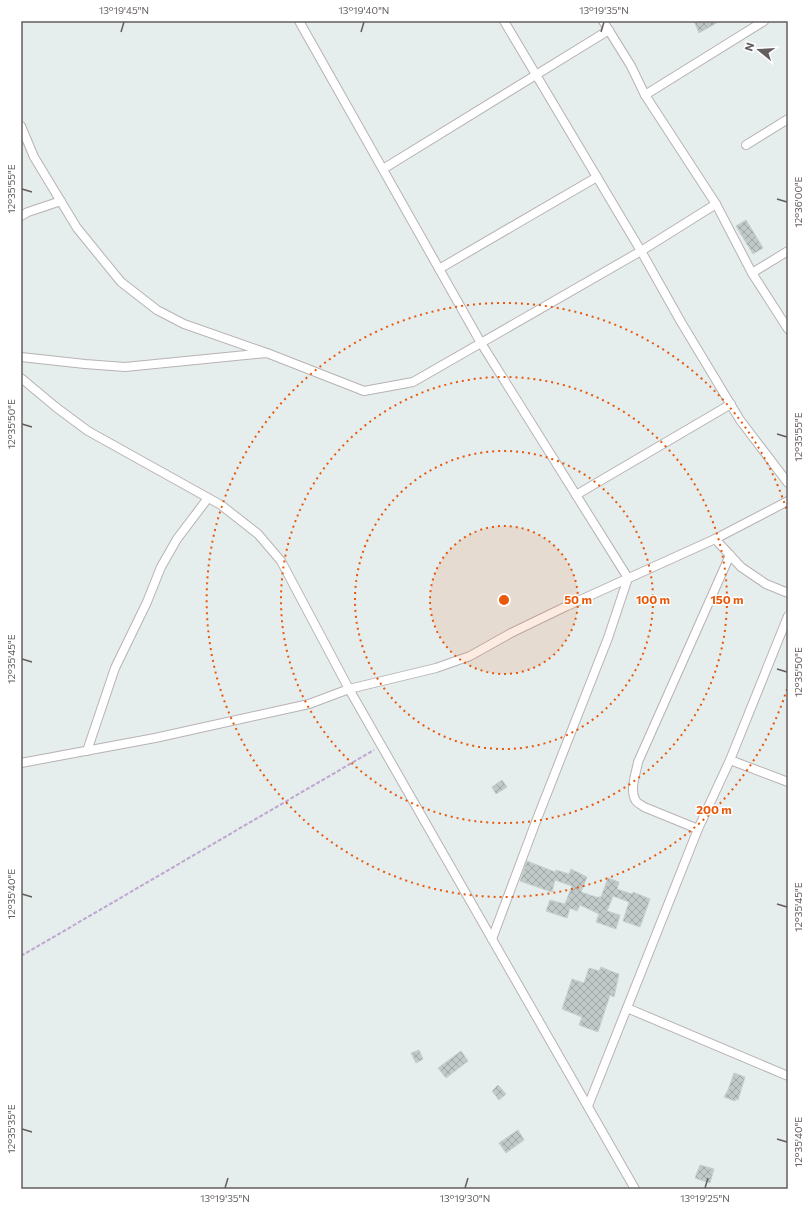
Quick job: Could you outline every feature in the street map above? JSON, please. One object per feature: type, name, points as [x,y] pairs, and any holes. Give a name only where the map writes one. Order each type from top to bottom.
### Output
[{"type":"street","points":[[299,21],[481,343],[628,578]]},
{"type":"street","points":[[504,21],[641,250],[740,420],[788,483]]},
{"type":"street","points":[[603,21],[631,66],[645,94],[716,204],[752,273],[788,329]]},
{"type":"street","points":[[645,94],[764,21]]},
{"type":"street","points":[[382,169],[609,30]]},
{"type":"street","points":[[746,145],[787,121]]},
{"type":"street","points":[[21,126],[34,157],[77,228],[121,282],[157,310],[184,324],[266,353],[364,391],[413,382],[641,250],[716,204]]},
{"type":"street","points":[[439,270],[597,177]]},
{"type":"street","points":[[21,216],[28,212],[61,201]]},
{"type":"street","points":[[752,273],[788,251]]},
{"type":"street","points":[[21,357],[125,367],[266,353]]},
{"type":"street","points":[[21,378],[88,431],[221,505],[258,534],[281,561],[381,746],[635,1189]]},
{"type":"street","points":[[576,495],[731,404]]},
{"type":"street","points":[[87,751],[115,668],[147,602],[161,567],[177,539],[208,498]]},
{"type":"street","points":[[21,763],[155,738],[309,704],[349,689],[436,668],[470,656],[511,633],[715,539],[788,501]]},
{"type":"street","points":[[715,539],[741,567],[766,584],[788,592]]},
{"type":"street","points":[[698,830],[644,807],[637,802],[633,793],[634,781],[638,762],[730,556]]},
{"type":"street","points":[[492,939],[608,638],[628,578]]},
{"type":"street","points":[[588,1106],[698,830],[730,760],[788,616]]},
{"type":"street","points":[[730,760],[788,782]]},
{"type":"street","points":[[627,1008],[788,1076]]},
{"type":"path","points":[[21,956],[381,746]]},
{"type":"building","points":[[694,21],[720,21],[699,33]]},
{"type":"building","points":[[746,220],[763,248],[753,254],[736,226]]},
{"type":"building","points":[[502,780],[507,787],[496,794],[492,787]]},
{"type":"building","points":[[527,861],[555,872],[556,870],[569,874],[571,869],[587,877],[581,892],[596,897],[601,897],[608,878],[619,882],[617,889],[632,894],[633,892],[650,899],[640,927],[623,921],[629,902],[613,896],[607,911],[620,915],[616,929],[596,922],[599,914],[580,905],[577,911],[570,908],[567,918],[546,911],[550,900],[565,904],[572,886],[555,880],[552,892],[520,881]]},
{"type":"building","points":[[601,967],[619,974],[614,997],[610,995],[598,1032],[579,1025],[582,1017],[562,1009],[572,979],[584,983],[589,968],[599,971]]},
{"type":"building","points":[[419,1050],[423,1059],[416,1063],[411,1053]]},
{"type":"building","points":[[461,1051],[468,1061],[446,1078],[438,1068]]},
{"type":"building","points":[[734,1073],[745,1077],[738,1100],[736,1099],[735,1101],[724,1097]]},
{"type":"building","points":[[498,1085],[506,1094],[499,1100],[492,1091]]},
{"type":"building","points":[[518,1130],[524,1140],[506,1153],[499,1143]]},
{"type":"building","points":[[700,1165],[714,1169],[710,1183],[695,1178]]}]
